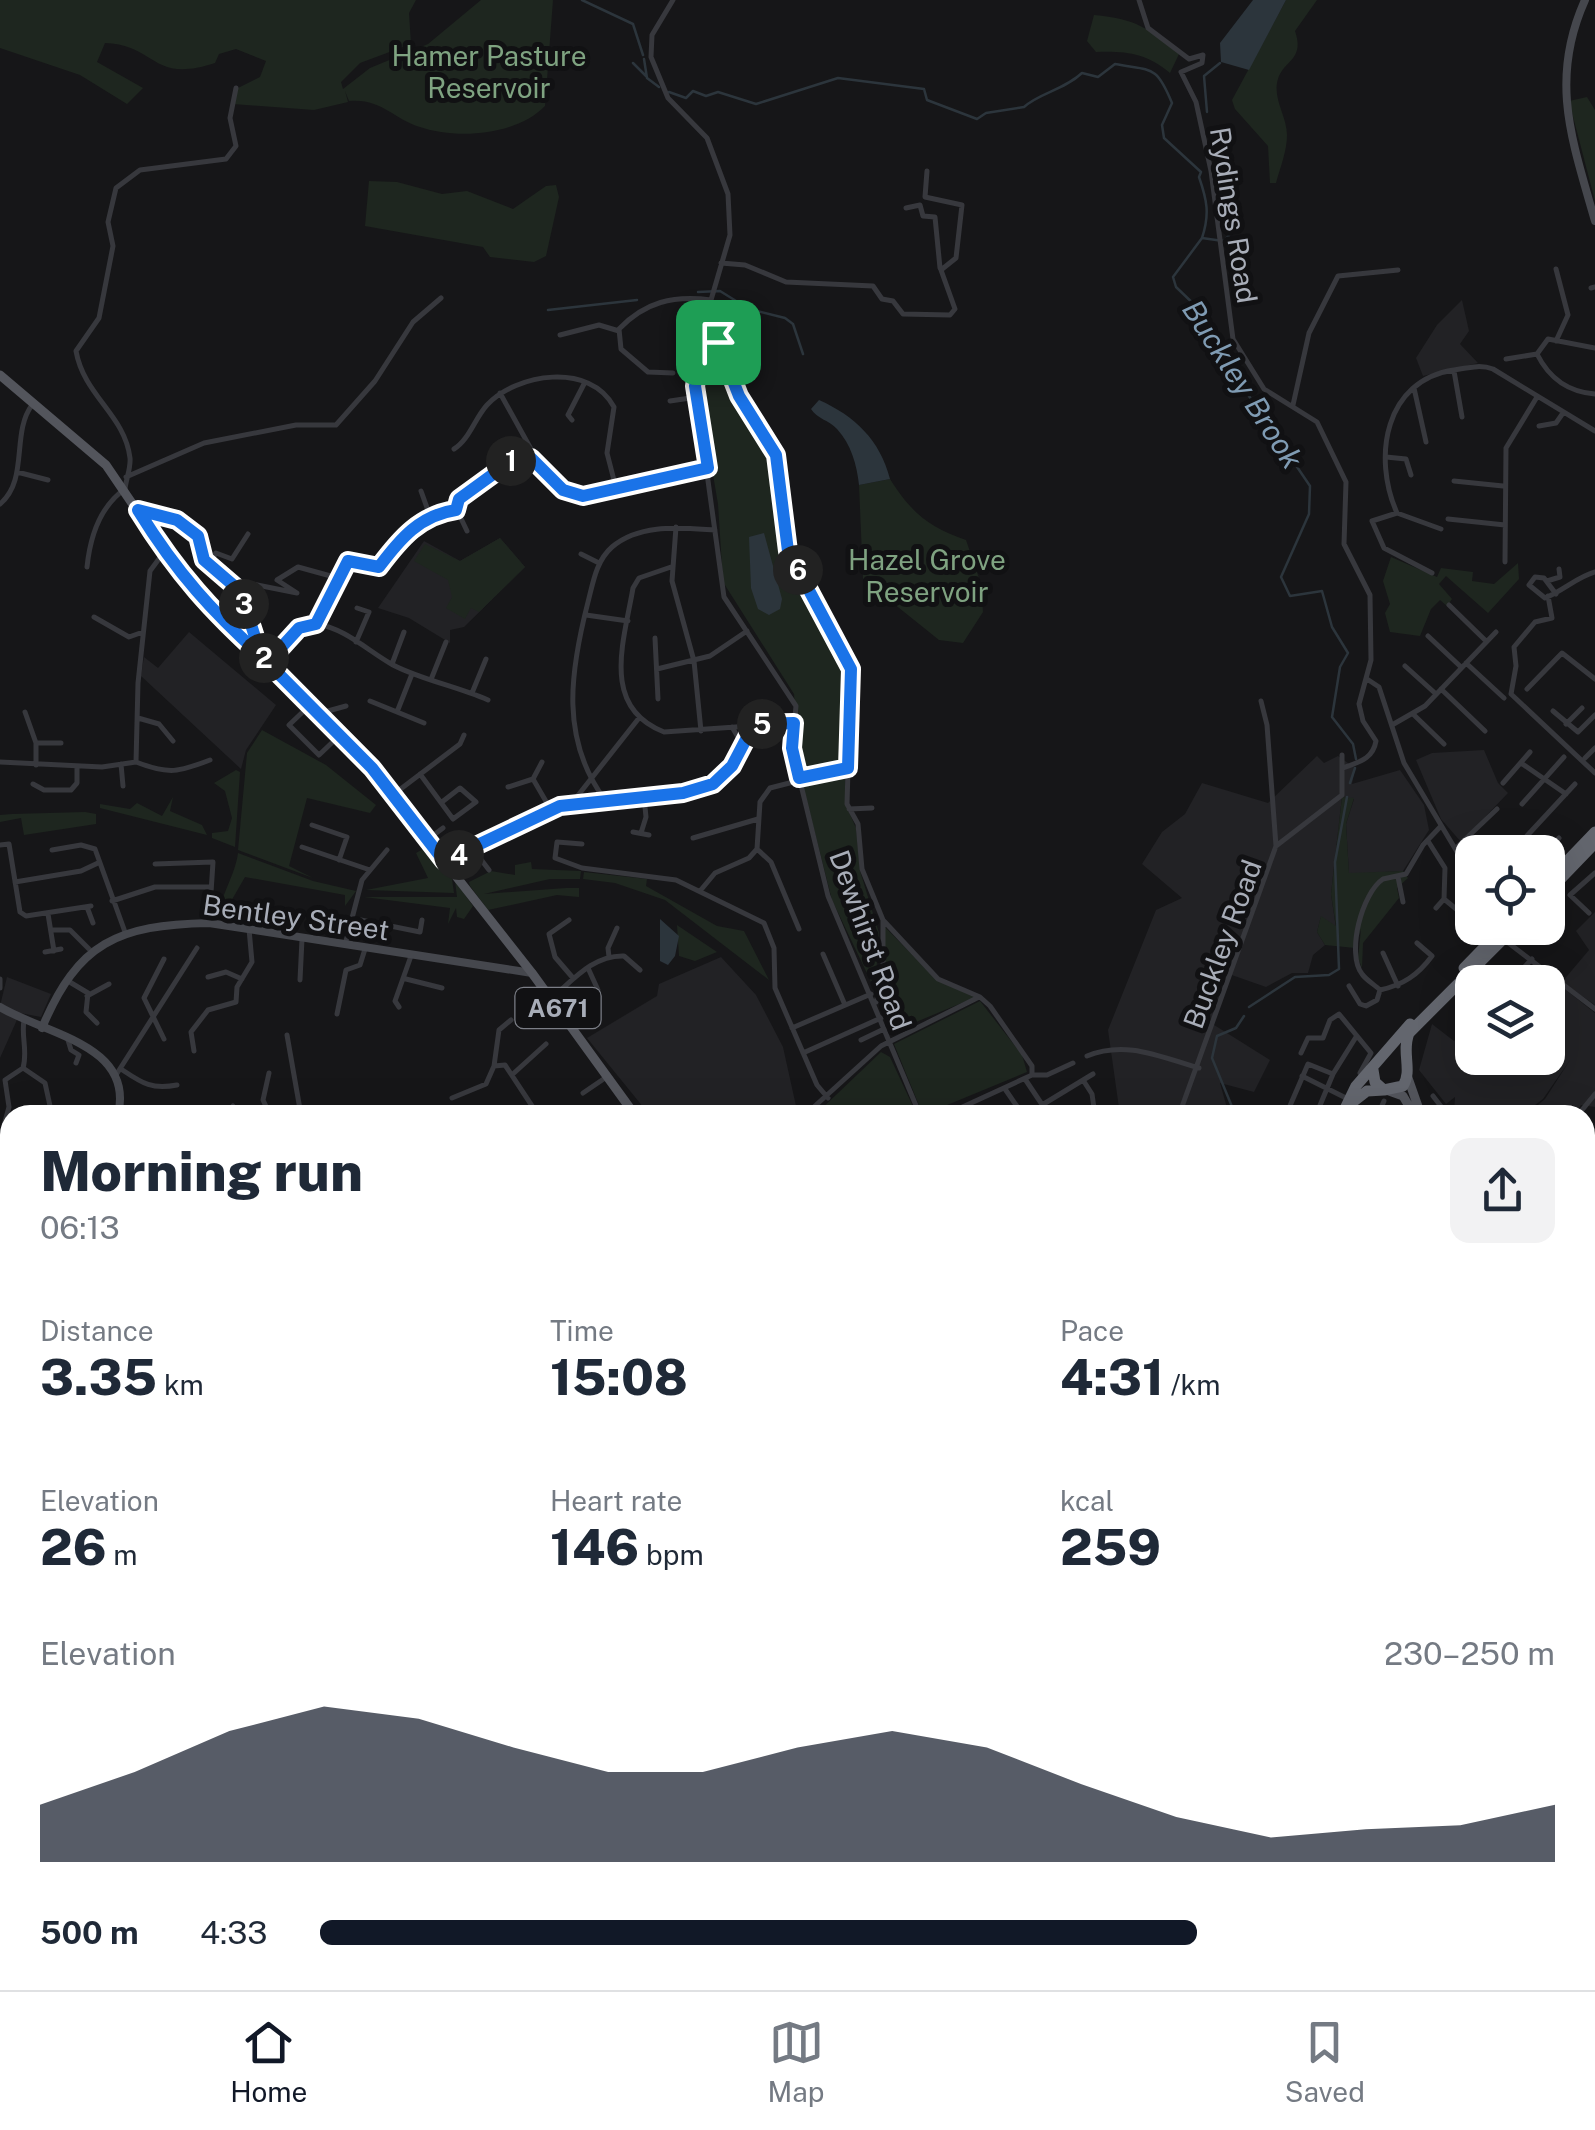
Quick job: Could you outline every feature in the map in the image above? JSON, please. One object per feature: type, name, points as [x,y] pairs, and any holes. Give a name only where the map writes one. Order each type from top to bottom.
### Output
[{"type":"highway","points":[[1565,863],[1595,832]]},
{"type":"highway","points":[[1565,874],[1595,843]]},
{"type":"highway","points":[[1347,1105],[1382,1057],[1490,945]]},
{"type":"highway","points":[[1350,1105],[1362,1093],[1386,1094],[1400,1088],[1408,1078],[1405,1062],[1409,1034],[1491,945]]},
{"type":"highway","points":[[1382,1057],[1392,1055],[1405,1062]]},
{"type":"highway","points":[[1373,1070],[1375,1082],[1386,1094]]},
{"type":"main road","name":"A671","points":[[0,375],[106,465],[192,590],[268,662],[392,795],[532,973],[627,1105]]},
{"type":"main road","points":[[1408,1078],[1415,1105]]},
{"type":"main road","points":[[1386,1094],[1405,1098],[1410,1105]]},
{"type":"street","points":[[673,0],[652,35],[651,57],[668,98],[707,138],[728,194],[730,236],[712,294],[718,342],[739,396],[776,455],[788,551],[851,669],[849,808],[862,842],[862,869],[882,920],[882,978],[876,1005]]},
{"type":"street","name":"Rydings Road","points":[[1139,0],[1148,28],[1189,59],[1203,56],[1202,63],[1182,72],[1196,102],[1221,240],[1220,266],[1233,339],[1264,389],[1317,422],[1346,482],[1344,544],[1370,595],[1372,660],[1360,704],[1363,721],[1376,741],[1374,751],[1343,768]]},
{"type":"street","points":[[1586,0],[1568,40],[1563,86],[1595,220]]},
{"type":"street","points":[[87,568],[90,536],[110,500],[124,489],[131,462],[122,428],[92,395],[76,352],[99,318],[113,246],[108,222],[113,196],[116,188],[140,170],[226,159],[236,146],[230,118],[236,88]]},
{"type":"street","points":[[927,171],[925,198],[962,206],[956,258],[940,270]]},
{"type":"street","points":[[721,263],[746,265],[786,282],[873,286],[903,314],[950,315],[955,309],[934,244],[936,217],[923,216],[920,205],[906,208]]},
{"type":"street","points":[[1556,269],[1568,315],[1556,340]]},
{"type":"street","points":[[1294,405],[1309,332],[1338,276],[1398,270]]},
{"type":"street","points":[[618,332],[643,307],[712,294]]},
{"type":"street","points":[[126,477],[204,443],[279,428],[336,424],[375,381],[413,322],[440,298]]},
{"type":"street","points":[[560,335],[599,325],[618,332]]},
{"type":"street","points":[[618,332],[621,350],[648,372],[673,373]]},
{"type":"street","points":[[1537,354],[1544,341],[1595,348]]},
{"type":"street","name":"Dewhirst Road","points":[[718,342],[698,370],[697,396],[724,597],[796,706],[792,748],[828,896],[916,1105]]},
{"type":"street","points":[[1506,359],[1537,354]]},
{"type":"street","points":[[1537,354],[1545,370],[1562,385],[1595,394]]},
{"type":"street","points":[[706,359],[728,362]]},
{"type":"street","points":[[1397,513],[1387,488],[1390,417],[1414,388],[1431,375],[1485,366],[1595,431]]},
{"type":"street","points":[[1454,370],[1462,417]]},
{"type":"street","points":[[454,449],[500,393],[550,377],[584,384],[606,395],[614,407],[607,453],[617,492]]},
{"type":"street","points":[[572,420],[568,416],[584,384]]},
{"type":"street","points":[[1414,388],[1426,442]]},
{"type":"street","points":[[500,393],[531,449],[531,458],[563,490],[583,496],[617,492],[708,468]]},
{"type":"street","points":[[670,401],[697,396]]},
{"type":"street","points":[[1506,562],[1506,448],[1537,397]]},
{"type":"street","points":[[0,504],[17,472],[24,417],[35,402]]},
{"type":"street","points":[[1539,426],[1556,423],[1563,412]]},
{"type":"street","points":[[1386,457],[1406,459],[1411,475]]},
{"type":"street","points":[[467,531],[456,510],[459,499],[514,459],[531,458]]},
{"type":"street","points":[[17,472],[48,480]]},
{"type":"street","points":[[1454,481],[1503,486]]},
{"type":"street","points":[[422,491],[430,516]]},
{"type":"street","points":[[138,510],[177,520],[198,536],[198,551],[240,591],[256,640],[254,649]]},
{"type":"street","points":[[316,624],[348,561],[379,567],[420,522],[456,510]]},
{"type":"street","points":[[1432,573],[1384,548],[1372,521],[1397,513],[1441,529]]},
{"type":"street","points":[[1448,519],[1506,525]]},
{"type":"street","points":[[605,800],[589,779],[576,744],[571,703],[584,615],[599,563],[620,542],[637,534],[676,528],[715,530]]},
{"type":"street","points":[[676,528],[672,581],[694,661],[701,731]]},
{"type":"street","points":[[209,563],[216,553],[232,558],[248,534]]},
{"type":"street","points":[[387,540],[394,547]]},
{"type":"street","points":[[136,762],[150,570],[164,552]]},
{"type":"street","points":[[581,554],[599,563]]},
{"type":"street","points":[[252,584],[298,593],[277,580],[298,567],[338,578]]},
{"type":"street","points":[[671,567],[639,578],[628,621],[620,682],[639,718],[664,732],[794,723]]},
{"type":"street","points":[[1559,569],[1560,577],[1547,581],[1535,577],[1529,585],[1534,594],[1552,595],[1595,572]]},
{"type":"street","points":[[661,573],[672,581]]},
{"type":"street","points":[[1547,581],[1552,595],[1552,618],[1535,622],[1514,647],[1512,694],[1595,773]]},
{"type":"street","points":[[1448,605],[1486,641]]},
{"type":"street","points":[[356,642],[369,612],[357,608]]},
{"type":"street","points":[[584,615],[628,621]]},
{"type":"street","points":[[94,617],[129,637],[143,632]]},
{"type":"street","points":[[268,662],[299,628],[316,624],[412,674],[432,677],[488,700]]},
{"type":"street","points":[[657,669],[710,656],[747,631]]},
{"type":"street","points":[[392,664],[404,632]]},
{"type":"street","points":[[1392,725],[1414,715],[1496,632]]},
{"type":"street","points":[[1428,636],[1504,698]]},
{"type":"street","points":[[655,638],[658,699]]},
{"type":"street","points":[[432,677],[446,642]]},
{"type":"street","points":[[1527,689],[1562,652],[1595,678]]},
{"type":"street","points":[[472,693],[486,659]]},
{"type":"street","points":[[1405,666],[1485,731]]},
{"type":"street","points":[[397,712],[412,674]]},
{"type":"street","points":[[1366,679],[1379,688],[1404,763],[1455,849]]},
{"type":"street","points":[[1261,700],[1267,726],[1276,846]]},
{"type":"street","points":[[370,701],[420,721],[414,728]]},
{"type":"street","points":[[339,736],[319,754],[289,726],[313,710],[346,706]]},
{"type":"street","points":[[1566,724],[1582,708]]},
{"type":"street","points":[[25,712],[36,743],[36,765]]},
{"type":"street","points":[[1553,712],[1578,732],[1593,720]]},
{"type":"street","points":[[1414,715],[1444,744]]},
{"type":"street","points":[[138,718],[158,724],[173,741]]},
{"type":"street","points":[[572,803],[639,718]]},
{"type":"street","points":[[444,861],[572,803],[713,784],[728,773],[754,724]]},
{"type":"street","points":[[732,727],[742,744]]},
{"type":"street","points":[[392,795],[460,744],[464,735]]},
{"type":"street","points":[[36,743],[61,743]]},
{"type":"street","points":[[1585,758],[1595,748]]},
{"type":"street","points":[[1503,783],[1530,752]]},
{"type":"street","name":"Buckley Road","points":[[1183,1105],[1276,846],[1342,795],[1342,755]]},
{"type":"street","points":[[1522,804],[1564,757]]},
{"type":"street","points":[[0,762],[77,766],[136,762],[165,774],[194,770],[206,760]]},
{"type":"street","points":[[508,787],[533,779],[542,762]]},
{"type":"street","points":[[1521,763],[1566,794]]},
{"type":"street","points":[[121,764],[123,786]]},
{"type":"street","points":[[33,784],[44,790],[71,790],[77,783],[77,766]]},
{"type":"street","points":[[799,929],[770,862],[757,850],[764,793],[775,785],[848,768]]},
{"type":"street","points":[[420,774],[454,818],[474,808],[476,802],[460,788],[442,802]]},
{"type":"street","points":[[533,779],[551,810]]},
{"type":"street","points":[[1529,835],[1575,784]]},
{"type":"street","points":[[641,834],[646,817],[644,796]]},
{"type":"street","points":[[849,808],[872,808]]},
{"type":"street","points":[[1470,835],[1498,810]]},
{"type":"street","points":[[692,838],[758,819]]},
{"type":"street","points":[[312,825],[348,837],[339,860]]},
{"type":"street","points":[[1380,990],[1361,974],[1356,946],[1376,884],[1406,874],[1442,826]]},
{"type":"street","points":[[428,840],[443,828]]},
{"type":"street","points":[[1428,840],[1446,874],[1444,899],[1436,908]]},
{"type":"street","points":[[582,844],[557,842],[554,854],[558,863],[622,875],[664,876],[764,922],[774,948],[776,988],[817,1086],[828,1098]]},
{"type":"street","points":[[0,845],[9,844],[20,912],[26,916],[89,906],[93,923]]},
{"type":"street","points":[[52,850],[81,845],[95,848],[125,932]]},
{"type":"street","points":[[302,846],[370,870]]},
{"type":"street","points":[[473,849],[489,870]]},
{"type":"street","points":[[345,946],[350,918],[361,896],[362,880],[386,850]]},
{"type":"street","points":[[700,892],[715,873],[757,850]]},
{"type":"street","points":[[154,864],[212,862],[209,923]]},
{"type":"street","points":[[15,882],[81,871],[98,863]]},
{"type":"street","points":[[1446,874],[1454,870]]},
{"type":"street","points":[[1590,913],[1570,895],[1595,873]]},
{"type":"street","points":[[1398,877],[1403,902]]},
{"type":"street","points":[[112,901],[155,887],[209,886]]},
{"type":"street","points":[[1444,899],[1455,910]]},
{"type":"street","points":[[46,952],[58,950],[48,913]]},
{"type":"street","points":[[350,918],[420,932],[422,920]]},
{"type":"street","points":[[569,920],[550,934],[555,957],[574,978]]},
{"type":"street","points":[[882,920],[938,978],[980,997],[1032,1066],[1032,1074]]},
{"type":"street","name":"Bentley Street","points":[[42,1028],[66,979],[91,951],[125,932],[161,924],[209,923],[532,973]]},
{"type":"street","points":[[609,957],[617,928]]},
{"type":"street","points":[[194,1051],[191,1032],[208,1010],[236,1002],[242,978],[252,962],[249,929]]},
{"type":"street","points":[[52,930],[70,930],[91,951]]},
{"type":"street","points":[[300,980],[302,938]]},
{"type":"street","points":[[1380,990],[1398,986],[1432,956],[1417,944]]},
{"type":"street","points":[[1513,945],[1539,965]]},
{"type":"street","points":[[118,1105],[118,1071],[197,948]]},
{"type":"street","points":[[337,1014],[341,1006],[342,970],[360,965],[365,949]]},
{"type":"street","points":[[1383,953],[1398,986]]},
{"type":"street","points":[[823,954],[845,1005]]},
{"type":"street","points":[[399,1007],[395,1002],[411,956]]},
{"type":"street","points":[[551,999],[574,978],[609,957],[624,956],[640,970]]},
{"type":"street","points":[[164,959],[144,998],[164,1040]]},
{"type":"street","points":[[1526,965],[1532,959]]},
{"type":"street","points":[[588,968],[598,990],[596,998]]},
{"type":"street","points":[[208,976],[226,972],[242,978]]},
{"type":"street","points":[[0,978],[0,988]]},
{"type":"street","points":[[405,978],[442,988]]},
{"type":"street","points":[[66,979],[88,996]]},
{"type":"street","points":[[88,996],[110,984]]},
{"type":"street","points":[[1349,986],[1360,1004],[1366,1006],[1377,1000],[1380,990]]},
{"type":"street","points":[[1565,987],[1595,1009]]},
{"type":"street","points":[[792,1028],[871,994]]},
{"type":"street","points":[[88,996],[86,1012],[97,1022]]},
{"type":"street","points":[[819,1105],[888,1042],[980,997]]},
{"type":"street","points":[[0,1007],[42,1028],[69,1036],[146,1086],[177,1085]]},
{"type":"street","points":[[1301,1053],[1308,1038],[1324,1038],[1329,1022],[1339,1014],[1371,1053],[1359,1076],[1362,1080]]},
{"type":"street","points":[[803,1053],[880,1018]]},
{"type":"street","points":[[9,1105],[4,1080],[23,1068],[27,1054],[22,1034],[24,1020]]},
{"type":"street","points":[[452,1098],[486,1084],[494,1066],[495,1039],[511,1020]]},
{"type":"street","points":[[861,1040],[884,1029]]},
{"type":"street","points":[[286,1035],[299,1105]]},
{"type":"street","points":[[69,1036],[68,1045],[79,1055],[76,1063]]},
{"type":"street","points":[[1320,1105],[1333,1074],[1356,1038]]},
{"type":"street","points":[[514,1073],[546,1044]]},
{"type":"street","points":[[1088,1056],[1116,1047],[1130,1048],[1198,1068]]},
{"type":"street","points":[[968,1105],[1032,1074],[1047,1075],[1073,1063]]},
{"type":"street","points":[[1290,1105],[1308,1064],[1333,1074]]},
{"type":"street","points":[[494,1066],[504,1066],[514,1073],[532,1105]]},
{"type":"street","points":[[23,1068],[46,1083],[50,1105]]},
{"type":"street","points":[[266,1105],[263,1100],[269,1073]]},
{"type":"street","points":[[1043,1105],[1093,1074]]},
{"type":"street","points":[[583,1094],[608,1076]]},
{"type":"street","points":[[1302,1076],[1326,1088],[1339,1105]]},
{"type":"street","points":[[1025,1079],[1039,1105]]},
{"type":"street","points":[[1083,1080],[1094,1105]]},
{"type":"street","points":[[1005,1089],[1015,1105]]},
{"type":"street","points":[[1382,1105],[1386,1094]]},
{"type":"street","points":[[1433,1096],[1439,1105]]},
{"type":"shaded area","points":[[1253,0],[1286,0],[1249,70],[1221,62],[1220,43]]},
{"type":"shaded area","points":[[1462,300],[1469,331],[1460,344],[1478,363],[1423,376],[1416,358],[1437,325]]},
{"type":"shaded area","points":[[819,400],[855,422],[873,441],[890,479],[859,485],[846,441],[811,409]]},
{"type":"shaded area","points":[[764,533],[782,599],[780,609],[769,615],[758,609],[751,588],[749,537]]},
{"type":"shaded area","points":[[500,538],[525,567],[464,627],[450,630],[450,643],[409,618],[378,608],[424,541],[460,561]]},
{"type":"shaded area","points":[[189,632],[276,705],[246,750],[241,769],[141,676],[144,657],[158,668]]},
{"type":"shaded area","points":[[1484,750],[1498,783],[1508,793],[1468,835],[1455,835],[1441,819],[1416,760],[1432,753]]},
{"type":"shaded area","points":[[1317,756],[1324,763],[1338,756],[1355,768],[1352,784],[1400,770],[1424,805],[1429,830],[1403,871],[1349,874],[1346,824],[1354,799],[1342,797],[1331,894],[1336,928],[1321,917],[1317,932],[1325,945],[1313,955],[1308,973],[1292,973],[1266,987],[1226,973],[1211,1023],[1270,1060],[1254,1092],[1220,1083],[1226,1105],[1119,1105],[1108,1030],[1156,910],[1182,898],[1142,864],[1162,832],[1185,814],[1202,783],[1268,803]]},
{"type":"shaded area","points":[[1595,912],[1595,1005],[1565,984],[1565,978],[1589,950],[1576,931]]},
{"type":"shaded area","points":[[660,919],[679,936],[675,956],[668,965],[660,961]]},
{"type":"shaded area","points":[[721,957],[756,995],[783,1047],[796,1105],[641,1105],[587,1038],[657,996],[659,984]]},
{"type":"shaded area","points":[[7,977],[51,994],[41,1017],[20,1013],[0,1058],[0,1006]]},
{"type":"shaded area","points":[[1565,989],[1595,1013],[1595,1105],[1538,1105],[1560,1075],[1565,1075],[1570,1060],[1565,1067]]},
{"type":"shaded area","points":[[1432,1024],[1455,1040],[1455,1075],[1560,1075],[1535,1105],[1455,1105],[1455,1097],[1446,1104],[1419,1070]]},
{"type":"green space","name":"Hamer Pasture Reservoir","points":[[0,0],[416,0],[409,13],[411,44],[360,63],[341,82],[343,89],[370,68],[428,44],[481,0],[553,0],[545,106],[533,116],[503,129],[469,134],[420,127],[370,103],[349,101],[345,91],[348,102],[314,110],[233,104],[236,89],[260,77],[266,61],[236,49],[219,54],[215,63],[178,69],[122,45],[105,43],[97,62],[143,88],[127,104],[80,75],[0,48]]},
{"type":"green space","points":[[1286,0],[1317,0],[1295,31],[1296,54],[1278,79],[1277,93],[1287,141],[1276,183],[1270,183],[1268,146],[1235,109],[1232,100]]},
{"type":"green space","points":[[1094,15],[1131,22],[1158,37],[1179,54],[1170,73],[1135,55],[1096,52],[1087,41]]},
{"type":"green space","points":[[1587,97],[1595,110],[1595,201],[1569,101]]},
{"type":"green space","points":[[369,181],[397,182],[442,194],[467,191],[513,209],[546,186],[556,185],[559,197],[546,256],[534,262],[490,257],[483,247],[365,226]]},
{"type":"green space","points":[[710,361],[727,365],[774,457],[786,554],[848,668],[843,768],[800,775],[794,694],[723,582],[718,504],[698,386],[700,371]]},
{"type":"green space","name":"Hazel Grove Reservoir","points":[[890,479],[922,517],[966,540],[981,584],[983,612],[963,643],[939,640],[863,579],[859,485]]},
{"type":"green space","points":[[500,538],[525,567],[479,612],[471,608],[465,619],[446,608],[452,597],[448,580],[414,561],[425,544],[460,561]]},
{"type":"green space","points":[[1391,557],[1437,577],[1441,568],[1473,572],[1472,581],[1494,584],[1518,563],[1519,579],[1488,613],[1446,576],[1439,584],[1452,599],[1447,606],[1440,600],[1431,609],[1420,636],[1390,632],[1385,613],[1390,604],[1383,581]]},
{"type":"green space","points":[[262,730],[326,765],[376,805],[370,813],[307,798],[289,866],[313,878],[238,850],[247,753]]},
{"type":"green space","points":[[236,770],[240,772],[235,847],[212,838],[212,833],[228,831],[232,818],[225,791],[214,783]]},
{"type":"green space","points":[[838,774],[845,779],[845,803],[856,828],[860,871],[879,933],[875,990],[832,900],[802,782]]},
{"type":"green space","points":[[173,797],[170,811],[202,825],[207,835],[100,808],[100,804],[130,809],[137,803],[162,816]]},
{"type":"green space","points":[[1342,797],[1354,798],[1346,824],[1349,873],[1403,871],[1408,878],[1397,888],[1399,898],[1363,943],[1362,968],[1358,958],[1361,929],[1355,948],[1325,945],[1317,932],[1321,916],[1336,926],[1331,894]]},
{"type":"green space","points":[[96,814],[96,824],[24,835],[21,818],[0,822],[0,815]]},
{"type":"green space","points":[[423,849],[452,879],[454,893],[366,890],[428,878],[416,853]]},
{"type":"green space","points":[[238,853],[313,881],[356,891],[345,906],[345,895],[245,877],[226,910],[232,921],[219,919]]},
{"type":"green space","points":[[531,862],[532,869],[581,871],[580,879],[550,879],[484,894],[579,888],[579,897],[557,895],[488,910],[470,886],[469,882],[491,871],[515,875],[515,865]]},
{"type":"green space","points":[[584,872],[647,879],[646,886],[717,926],[744,931],[769,980],[665,900],[615,883],[583,879]]},
{"type":"green space","points":[[455,881],[473,906],[464,919],[457,917],[456,908],[448,924],[450,908],[364,897],[457,897]]},
{"type":"green space","points":[[677,925],[717,952],[695,961],[679,956]]},
{"type":"green space","points":[[884,926],[937,980],[976,997],[892,1032],[881,996]]},
{"type":"green space","points":[[980,1001],[1022,1055],[1027,1072],[947,1105],[919,1105],[894,1044]]},
{"type":"green space","points":[[881,1052],[890,1057],[912,1105],[825,1105]]},
{"type":"waterway","points":[[582,0],[633,24],[643,55]]},
{"type":"waterway","points":[[644,59],[647,78],[659,87]]},
{"type":"waterway","points":[[633,63],[646,76]]},
{"type":"waterway","name":"Buckley Brook","points":[[1207,112],[1204,76],[1220,63]]},
{"type":"waterway","points":[[669,92],[686,98],[693,91],[706,96],[718,92],[756,104],[838,78],[924,89],[927,100],[977,119],[986,113],[1024,107],[1082,73],[1098,77],[1115,64],[1145,69],[1162,81],[1172,103],[1162,125],[1164,138],[1201,172],[1207,214],[1202,238]]},
{"type":"waterway","name":"Buckley Brook","points":[[1225,166],[1221,202],[1229,236],[1223,241],[1202,238],[1173,277],[1176,287],[1200,310],[1234,374],[1310,486],[1309,514],[1281,577],[1290,596],[1322,591],[1332,627],[1348,653],[1340,667],[1332,717],[1353,744],[1356,759]]},
{"type":"waterway","points":[[698,292],[720,291],[749,309],[785,318],[793,324],[803,354]]},
{"type":"waterway","points":[[548,310],[637,300]]},
{"type":"waterway","name":"Buckley Brook","points":[[1350,783],[1355,768]]},
{"type":"waterway","name":"Buckley Brook","points":[[1249,1007],[1295,977],[1329,975],[1339,969],[1335,862],[1347,797]]},
{"type":"waterway","name":"Buckley Brook","points":[[1231,1105],[1212,1058],[1217,1036],[1236,1028],[1244,1016]]},
{"type":"route","points":[[718,342],[698,370],[695,386],[708,468],[617,492],[583,496],[563,490],[539,462],[531,458],[514,459],[459,499],[456,510],[434,513],[414,525],[406,540],[394,547],[379,567],[348,561],[316,624],[299,628],[268,662],[254,649],[192,590],[138,510],[177,520],[198,536],[198,551],[204,560],[240,591],[256,640],[254,649],[372,768],[444,861],[560,806],[702,789],[728,773],[754,724],[794,723],[792,748],[799,778],[848,768],[851,669],[788,551],[776,455],[739,396],[718,342]]}]
